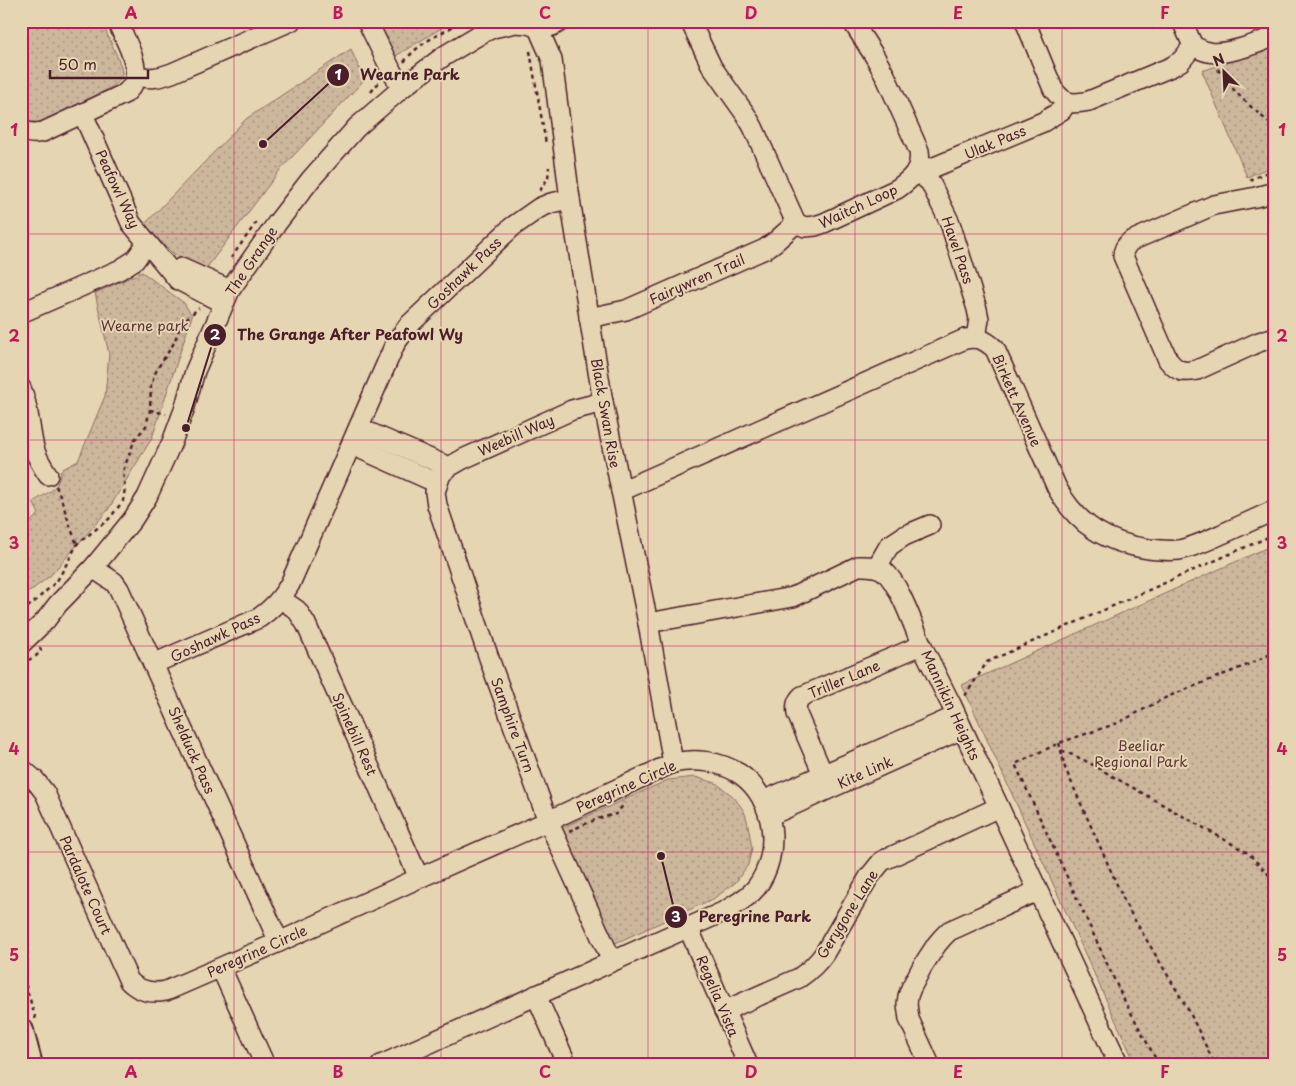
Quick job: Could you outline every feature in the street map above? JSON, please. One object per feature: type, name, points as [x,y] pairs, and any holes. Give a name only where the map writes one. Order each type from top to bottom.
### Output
[{"type":"main road","points":[[30,1029],[30,1065]]},
{"type":"street","points":[[21,130],[36,134],[44,132],[126,93],[133,85],[136,69],[117,21]]},
{"type":"street","points":[[136,76],[148,79],[158,78],[291,21]]},
{"type":"street","points":[[690,21],[712,67],[753,127],[796,222]]},
{"type":"street","points":[[852,21],[885,75],[919,151],[919,165],[916,171]]},
{"type":"street","points":[[1025,21],[1053,89],[1058,97],[1076,104],[1089,102],[1171,67],[1181,60],[1193,46]]},
{"type":"street","points":[[1182,21],[1193,46],[1206,52],[1215,53],[1236,49],[1275,36]]},
{"type":"street","name":"The Grange","points":[[21,644],[45,621],[58,604],[93,568],[133,519],[147,497],[172,442],[184,410],[195,371],[226,297],[267,236],[311,179],[357,127],[402,88],[444,56],[496,25],[516,23],[549,28],[560,22]]},
{"type":"street","name":"Black Swan Rise","points":[[560,22],[552,60],[570,199],[603,402],[648,623],[673,763]]},
{"type":"street","points":[[372,23],[392,72],[402,88]]},
{"type":"street","name":"Black Swan Rise","points":[[531,24],[552,60]]},
{"type":"street","name":"Ulak Pass","points":[[916,171],[932,168],[1043,122],[1062,110],[1067,102]]},
{"type":"street","name":"Peafowl Way","points":[[83,114],[131,222],[147,243],[178,280],[226,297]]},
{"type":"street","name":"Waitch Loop","points":[[796,222],[810,228],[824,223],[897,189],[916,171]]},
{"type":"street","name":"Havel Pass","points":[[916,171],[930,182],[950,223],[977,309],[979,319],[976,338]]},
{"type":"street","points":[[1275,192],[1214,205],[1127,243],[1123,251],[1123,256],[1168,360],[1173,367],[1181,371],[1197,370],[1259,342],[1275,337]]},
{"type":"street","name":"Goshawk Pass","points":[[153,664],[259,618],[281,599],[290,584],[395,344],[408,326],[512,227],[540,208],[570,199]]},
{"type":"street","name":"Fairywren Trail","points":[[589,318],[626,310],[765,249],[796,222]]},
{"type":"street","points":[[21,313],[119,270],[135,260],[147,243]]},
{"type":"street","points":[[621,491],[965,339],[976,338]]},
{"type":"street","name":"Birkett Avenue","points":[[976,338],[987,342],[995,349],[1056,488],[1064,502],[1074,514],[1097,532],[1117,542],[1138,547],[1178,550],[1214,537],[1275,510]]},
{"type":"street","points":[[21,388],[29,415],[34,450],[48,475]]},
{"type":"street","name":"Weebill Way","points":[[437,483],[441,474],[463,459],[572,410],[603,402]]},
{"type":"street","points":[[356,436],[449,467]]},
{"type":"street","points":[[356,436],[437,483]]},
{"type":"street","name":"Samphire Turn","points":[[437,483],[435,492],[437,505],[491,664],[552,829],[612,961]]},
{"type":"street","points":[[648,623],[793,597],[858,566],[877,567],[889,546],[904,536],[930,525]]},
{"type":"street","name":"Mannikin Heights","points":[[877,567],[883,570],[896,586],[1119,1065]]},
{"type":"street","name":"Shelduck Pass","points":[[93,568],[114,582],[118,589],[279,942]]},
{"type":"street","name":"Spinebill Rest","points":[[281,599],[297,610],[306,624],[419,878]]},
{"type":"street","name":"The Grange","points":[[21,628],[58,604]]},
{"type":"street","name":"Triller Lane","points":[[826,782],[797,714],[798,700],[802,696],[922,645]]},
{"type":"street","name":"Kite Link","points":[[766,809],[826,782],[956,716]]},
{"type":"street","name":"Peregrine Circle","points":[[156,993],[166,991],[221,968],[419,878],[552,829],[673,763],[701,760],[726,767],[739,773],[748,781],[766,809],[772,829],[771,853],[767,868],[755,889],[747,897],[736,905],[381,1065]]},
{"type":"street","name":"Pardalote Court","points":[[21,768],[35,780],[45,793],[129,981],[136,987],[156,993]]},
{"type":"street","name":"Gerygone Lane","points":[[724,1011],[799,978],[814,967],[824,954],[869,878],[882,861],[999,807]]},
{"type":"street","points":[[930,1065],[909,1019],[907,1004],[910,988],[936,944],[950,931],[1037,891]]},
{"type":"street","name":"Regelia Vista","points":[[688,927],[748,1065]]},
{"type":"street","points":[[221,968],[265,1065]]},
{"type":"street","points":[[536,995],[567,1065]]},
{"type":"path","points":[[402,64],[410,54],[432,37],[462,21]]},
{"type":"path","points":[[1215,53],[1214,63],[1224,78],[1247,104],[1275,128]]},
{"type":"path","points":[[21,612],[57,581],[77,544],[109,519],[122,501],[125,488],[123,471],[136,439],[146,426],[150,410],[151,385],[157,369],[174,342],[181,323],[204,304]]},
{"type":"path","points":[[150,410],[170,414]]},
{"type":"path","points":[[48,475],[56,484],[77,544]]},
{"type":"path","points":[[956,716],[964,697],[987,662],[1275,534]]},
{"type":"path","points":[[1160,1065],[1121,994],[1015,764],[1059,743],[1118,723],[1166,697],[1275,652]]},
{"type":"path","points":[[1059,743],[1065,768],[1127,907],[1189,1011],[1215,1065]]},
{"type":"path","points":[[1062,750],[1084,760],[1248,853],[1270,876],[1275,877]]},
{"type":"path","points":[[552,829],[597,820],[616,814],[627,800]]},
{"type":"path","points":[[21,969],[30,1029]]},
{"type":"green space","points":[[21,21],[101,21],[120,63],[122,74],[120,79],[109,89],[41,122],[28,120],[21,115]]},
{"type":"green space","points":[[392,21],[453,21],[389,60],[380,29]]},
{"type":"green space","points":[[1275,46],[1275,165],[1247,177],[1202,71]]},
{"type":"green space","points":[[351,49],[364,80],[280,170],[205,270],[172,253],[144,225],[246,119]]},
{"type":"green space","name":"Wearne park","points":[[142,272],[184,303],[192,316],[152,438],[108,510],[50,576],[21,598],[21,530],[39,514],[33,502],[52,490],[58,482],[61,470],[78,461],[105,396],[109,354],[95,293]]},
{"type":"green space","name":"Beeliar Regional Park","points":[[1275,544],[1275,1065],[1136,1065],[962,685]]},
{"type":"green space","points":[[695,777],[716,783],[734,797],[744,811],[752,848],[748,865],[735,883],[713,899],[611,945],[559,829],[668,780]]},
{"type":"place","name":"Wearne Park","points":[[263,144]]},
{"type":"place","name":"The Grange After Peafowl Wy","points":[[186,428]]},
{"type":"place","name":"Peregrine Park","points":[[661,856]]}]
